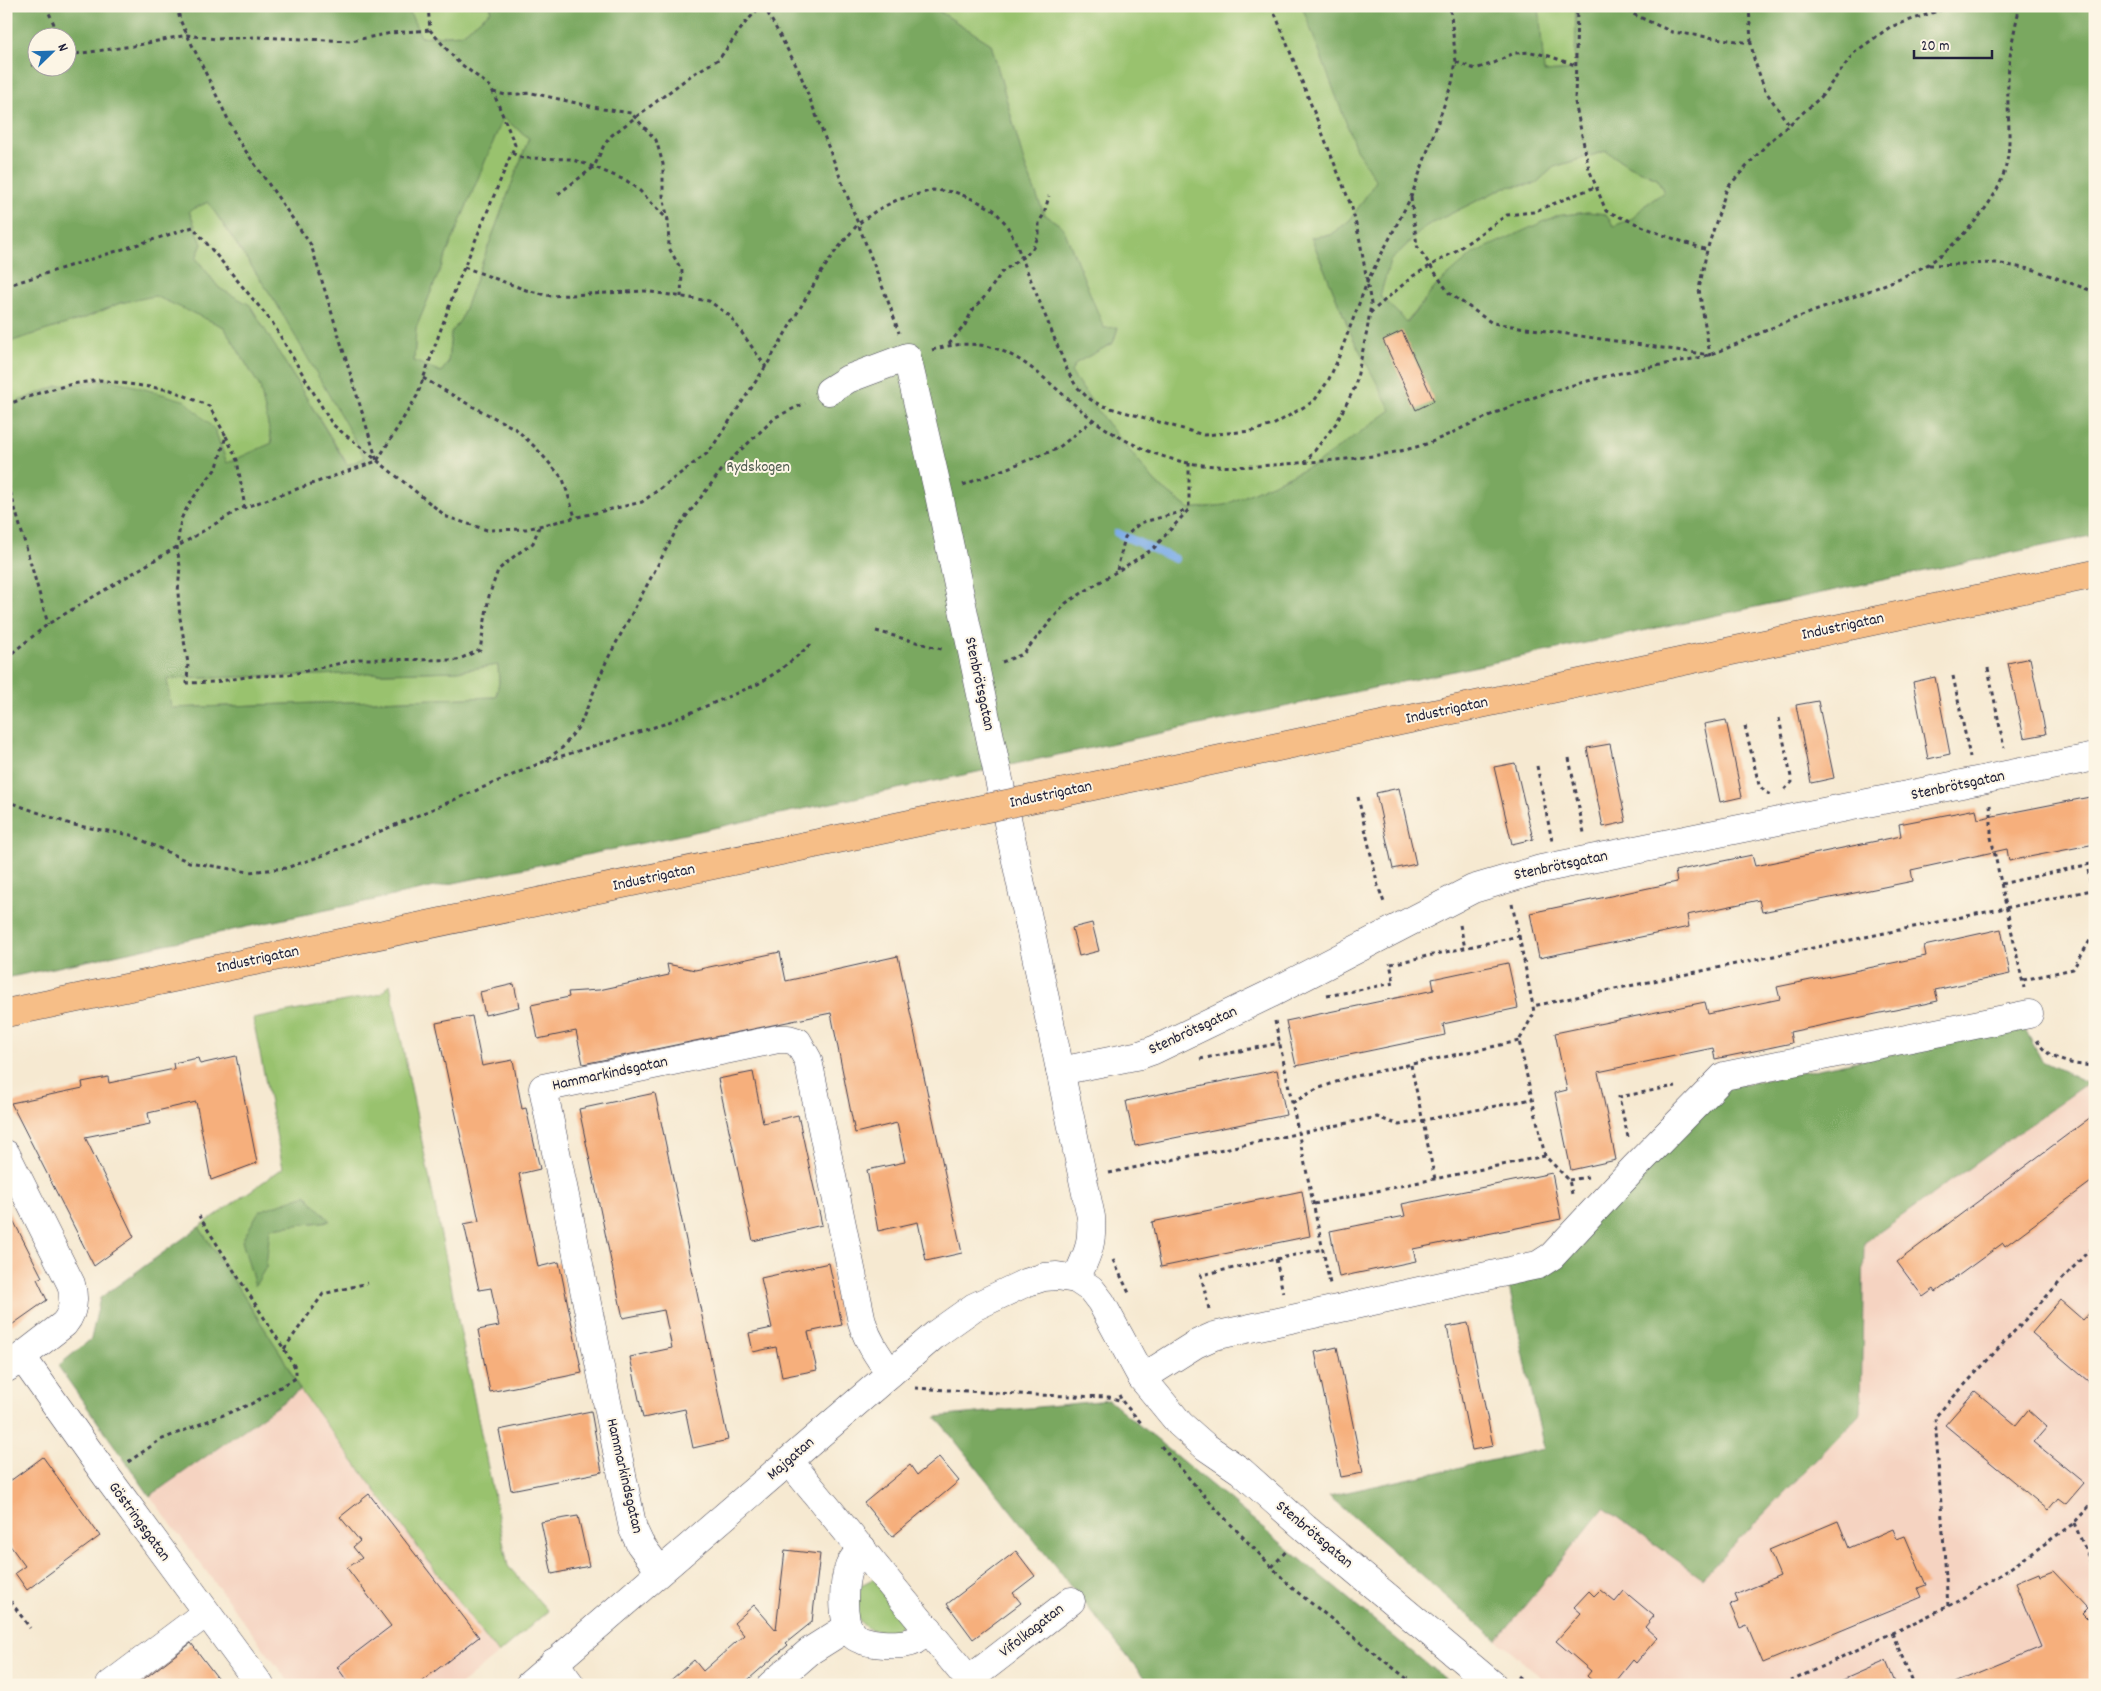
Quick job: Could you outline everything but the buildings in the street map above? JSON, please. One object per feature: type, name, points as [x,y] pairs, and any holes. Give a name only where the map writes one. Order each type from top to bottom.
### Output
[{"type":"main road","name":"Industrigatan","points":[[6,1013],[2095,574]]},
{"type":"street","points":[[829,391],[848,379],[907,357]]},
{"type":"street","name":"Stenbrötsgatan","points":[[907,357],[939,495],[1084,1179],[1092,1235],[1090,1246],[1076,1279],[1091,1290],[1101,1302],[1142,1378],[1161,1402],[1206,1447],[1241,1471],[1305,1528],[1504,1679]]},
{"type":"street","name":"Stenbrötsgatan","points":[[1060,1071],[1140,1055],[1154,1050],[1270,994],[1473,889],[1505,878],[1556,866],[2095,757]]},
{"type":"street","points":[[1142,1378],[1196,1344],[1214,1336],[1538,1265],[1552,1256],[1634,1168],[1724,1076],[2029,1014]]},
{"type":"street","name":"Hammarkindsgatan","points":[[660,1571],[640,1544],[633,1528],[543,1088],[778,1039],[798,1042],[808,1060],[866,1337],[890,1373]]},
{"type":"street","points":[[6,1154],[74,1293],[74,1304],[70,1316],[64,1324],[14,1363]]},
{"type":"street","name":"Majgatan","points":[[529,1685],[936,1334],[988,1299],[1025,1283],[1044,1277],[1057,1276],[1076,1279]]},
{"type":"street","name":"Göstringsgatan","points":[[14,1363],[107,1477],[260,1685]]},
{"type":"street","name":"Vifolkagatan","points":[[789,1461],[972,1682],[1071,1601]]},
{"type":"street","points":[[862,1548],[848,1569],[844,1607],[845,1620],[852,1634],[860,1640],[871,1643],[888,1643],[913,1641],[929,1629]]},
{"type":"street","points":[[110,1685],[206,1613]]},
{"type":"street","points":[[771,1685],[810,1650],[848,1627]]},
{"type":"street","points":[[554,1662],[571,1685]]},
{"type":"path","points":[[46,6],[56,28]]},
{"type":"path","points":[[177,6],[180,20],[238,140],[311,245],[377,461]]},
{"type":"path","points":[[6,658],[48,624],[240,509],[377,461],[417,396],[464,267],[515,145],[491,86],[457,61],[430,30],[428,6]]},
{"type":"path","points":[[558,194],[594,167],[604,145],[612,135],[693,74],[719,59],[746,22],[763,6],[799,71],[892,309],[907,357],[949,344],[992,346],[1019,358],[1093,420],[1131,444],[1189,463],[1264,466],[1361,458],[1418,446],[1492,414],[1575,384],[1710,355],[1785,322],[1872,290],[1928,265],[1967,230],[1983,212],[1998,190],[2006,168],[2010,137],[2009,62],[2020,6]]},
{"type":"path","points":[[1272,6],[1352,208],[1368,280],[1371,304],[1355,387],[1337,422],[1305,463]]},
{"type":"path","points":[[6,286],[193,227],[272,322],[332,424],[447,517],[487,530],[526,529],[642,502],[709,452],[766,366],[820,274],[858,224],[897,200],[933,190],[955,192],[994,210],[1006,224],[1068,372],[1076,386],[1088,398],[1117,411],[1204,435],[1252,431],[1273,425],[1314,401],[1328,381],[1336,364],[1368,280],[1411,197],[1452,84],[1456,62],[1450,6]]},
{"type":"path","points":[[1577,6],[1575,102],[1589,168],[1606,212],[1707,250]]},
{"type":"path","points":[[1620,6],[1672,32],[1752,43]]},
{"type":"path","points":[[1749,6],[1754,58],[1765,90],[1789,125]]},
{"type":"path","points":[[1710,355],[1699,289],[1707,250],[1727,188],[1767,144],[1821,97],[1855,52],[1890,27],[1952,6]]},
{"type":"path","points":[[78,53],[133,46],[187,35],[216,39],[256,37],[351,41],[391,33],[430,30]]},
{"type":"path","points":[[1456,62],[1475,69],[1494,63],[1514,52],[1531,52],[1575,65]]},
{"type":"path","points":[[493,92],[506,95],[532,93],[603,109],[631,113],[656,140],[663,164],[663,196],[668,220],[669,248],[682,271],[681,297]]},
{"type":"path","points":[[512,153],[522,158],[571,159],[626,180],[640,191],[668,220]]},
{"type":"path","points":[[1370,313],[1412,276],[1457,250],[1507,215],[1533,212],[1595,187]]},
{"type":"path","points":[[949,344],[965,325],[972,310],[987,294],[1002,272],[1032,250],[1039,235],[1039,222],[1044,214],[1048,196]]},
{"type":"path","points":[[1411,197],[1417,246],[1449,292],[1492,323],[1710,355]]},
{"type":"path","points":[[1928,265],[1996,263],[2035,270],[2095,292]]},
{"type":"path","points":[[464,267],[526,290],[551,296],[645,291],[710,301],[730,316],[766,366]]},
{"type":"path","points":[[423,378],[516,429],[563,479],[575,517]]},
{"type":"path","points":[[6,405],[72,384],[100,380],[171,390],[210,406],[237,460],[245,508]]},
{"type":"path","points":[[543,762],[562,748],[580,725],[606,662],[678,526],[728,462],[776,417],[829,391]]},
{"type":"path","points":[[939,495],[1057,449],[1093,420]]},
{"type":"path","points":[[226,436],[217,467],[190,502],[181,519],[178,547],[180,566],[178,593],[180,618],[188,663],[187,683],[214,682],[253,676],[288,675],[360,659],[458,660],[480,650],[488,596],[498,570],[533,543],[539,526]]},
{"type":"path","points":[[876,631],[940,649],[960,650],[974,661],[1023,654],[1066,603],[1153,549],[1189,509],[1189,463]]},
{"type":"path","points":[[6,477],[48,624]]},
{"type":"path","points":[[1117,571],[1126,537],[1140,523],[1189,509]]},
{"type":"path","points":[[6,801],[73,825],[131,835],[189,862],[249,872],[286,868],[327,854],[543,762],[664,724],[758,684],[780,670],[814,642]]},
{"type":"path","points":[[1988,668],[1991,837],[2034,1034],[2039,1045],[2053,1056],[2068,1062],[2095,1065]]},
{"type":"path","points":[[1953,676],[1990,779]]},
{"type":"path","points":[[1745,726],[1759,785],[1764,792],[1778,795],[1792,782],[1779,718]]},
{"type":"path","points":[[1569,758],[1590,860]]},
{"type":"path","points":[[1537,766],[1556,866]]},
{"type":"path","points":[[1358,797],[1378,886],[1397,927]]},
{"type":"path","points":[[2001,884],[2095,863]]},
{"type":"path","points":[[2087,865],[2095,903]]},
{"type":"path","points":[[1505,878],[1519,936],[1534,1013],[1520,1041],[1532,1099],[1545,1156],[1569,1180],[1579,1228]]},
{"type":"path","points":[[1533,1006],[2092,890]]},
{"type":"path","points":[[2022,980],[2073,969],[2095,932]]},
{"type":"path","points":[[1390,964],[1519,936]]},
{"type":"path","points":[[1270,994],[1335,1310]]},
{"type":"path","points":[[1292,1103],[1317,1089],[1347,1078],[1520,1041]]},
{"type":"path","points":[[1192,1061],[1280,1043]]},
{"type":"path","points":[[1412,1065],[1435,1179]]},
{"type":"path","points":[[1084,1179],[1377,1117],[1399,1125],[1532,1099]]},
{"type":"path","points":[[1314,1204],[1545,1156]]},
{"type":"path","points":[[107,1477],[160,1440],[251,1404],[296,1378],[296,1369],[199,1216]]},
{"type":"path","points":[[1948,1606],[1936,1417],[2095,1244]]},
{"type":"path","points":[[1214,1336],[1202,1275],[1323,1249]]},
{"type":"path","points":[[1111,1256],[1130,1296]]},
{"type":"path","points":[[1276,1260],[1288,1319]]},
{"type":"path","points":[[284,1349],[324,1294],[368,1283]]},
{"type":"path","points":[[913,1387],[1034,1395],[1091,1395],[1110,1397],[1122,1401]]},
{"type":"path","points":[[1116,1387],[1122,1401],[1146,1428]]},
{"type":"path","points":[[1158,1442],[1216,1509],[1292,1588],[1415,1685]]},
{"type":"path","points":[[1783,1685],[1948,1606],[2015,1565],[2074,1523],[2095,1500]]},
{"type":"path","points":[[2074,1523],[2095,1572]]},
{"type":"path","points":[[6,1595],[30,1628]]},
{"type":"path","points":[[1892,1633],[1914,1685]]},
{"type":"path","points":[[1504,1679],[1529,1685]]},
{"type":"shaded area","points":[[2095,1082],[2095,1685],[1550,1685],[1497,1640],[1604,1508],[1703,1577],[1861,1413],[1864,1243],[2088,1083]]},
{"type":"shaded area","points":[[300,1390],[498,1654],[460,1685],[291,1685],[150,1496]]},
{"type":"green space","name":"Rydskogen","points":[[6,6],[407,6],[421,37],[462,34],[491,11],[491,6],[931,6],[991,44],[1025,166],[1044,214],[1063,227],[1104,328],[1118,327],[1113,343],[1076,363],[1071,372],[1103,418],[1156,483],[1189,509],[1225,505],[1316,464],[1391,410],[1353,338],[1311,237],[1331,235],[1350,220],[1376,181],[1356,149],[1302,6],[1539,6],[1544,72],[1575,70],[1576,6],[2095,6],[2095,535],[6,978],[6,406],[57,386],[110,379],[186,401],[215,430],[227,463],[272,443],[260,387],[224,327],[155,296],[120,303],[85,318],[6,343]],"holes":[[[503,118],[529,138],[461,319],[451,333],[448,363],[441,372],[414,361],[416,328]],[[1606,151],[1629,166],[1657,178],[1664,192],[1644,206],[1633,218],[1614,226],[1605,214],[1588,212],[1556,216],[1474,253],[1437,285],[1407,322],[1380,296],[1390,261],[1426,226],[1505,187],[1535,184],[1554,167]],[[208,202],[275,301],[365,458],[347,465],[250,305],[219,288],[196,258],[202,244],[189,211]],[[498,665],[499,682],[496,697],[171,708],[167,679],[457,671]]]},
{"type":"green space","points":[[407,6],[491,6],[491,11],[462,34],[420,37]]},
{"type":"green space","points":[[931,6],[1455,6],[1456,62],[1350,220],[1331,235],[1311,237],[1353,338],[1392,410],[1316,464],[1225,505],[1189,509],[1156,483],[1103,418],[1071,372],[1076,363],[1113,343],[1118,328],[1104,329],[1063,227],[1044,214],[1025,166],[991,44]]},
{"type":"green space","points":[[1539,6],[1576,6],[1575,70],[1544,72]]},
{"type":"green space","points":[[503,118],[529,138],[461,319],[451,333],[448,363],[441,372],[414,361],[416,328]]},
{"type":"green space","points":[[1606,151],[1629,166],[1657,178],[1664,192],[1644,206],[1633,218],[1614,226],[1605,214],[1588,212],[1556,216],[1533,227],[1437,285],[1406,322],[1380,296],[1390,261],[1426,226],[1505,187],[1535,184],[1554,167]]},
{"type":"green space","points":[[208,202],[275,301],[366,458],[348,465],[250,306],[219,288],[196,258],[202,244],[189,211]]},
{"type":"green space","points":[[155,295],[224,327],[260,387],[272,443],[227,464],[215,430],[57,386],[6,406],[6,343],[85,318],[120,303]]},
{"type":"green space","points":[[498,665],[499,682],[496,697],[170,708],[167,679],[457,671]]},
{"type":"green space","points":[[390,984],[508,1566],[548,1611],[498,1654],[300,1390],[281,1354],[199,1227],[283,1168],[253,1019],[381,994]],"holes":[[[306,1195],[329,1221],[270,1228]]]},
{"type":"green space","points":[[2024,1027],[2042,1061],[2088,1083],[1864,1243],[1861,1413],[1702,1578],[1604,1508],[1497,1640],[1329,1496],[1544,1449],[1508,1282],[1725,1088]]},
{"type":"green space","points":[[306,1195],[330,1221],[270,1228],[266,1267],[255,1286],[242,1241],[259,1211]]},
{"type":"green space","points":[[199,1227],[281,1354],[300,1390],[150,1496],[58,1366],[91,1339],[100,1298]]},
{"type":"green space","points":[[1109,1400],[1452,1685],[1150,1685],[936,1417]]},
{"type":"green space","points":[[873,1579],[905,1621],[896,1629],[876,1631],[869,1629],[858,1617],[856,1604],[859,1586]]},
{"type":"waterway","points":[[1117,533],[1175,559]]}]
